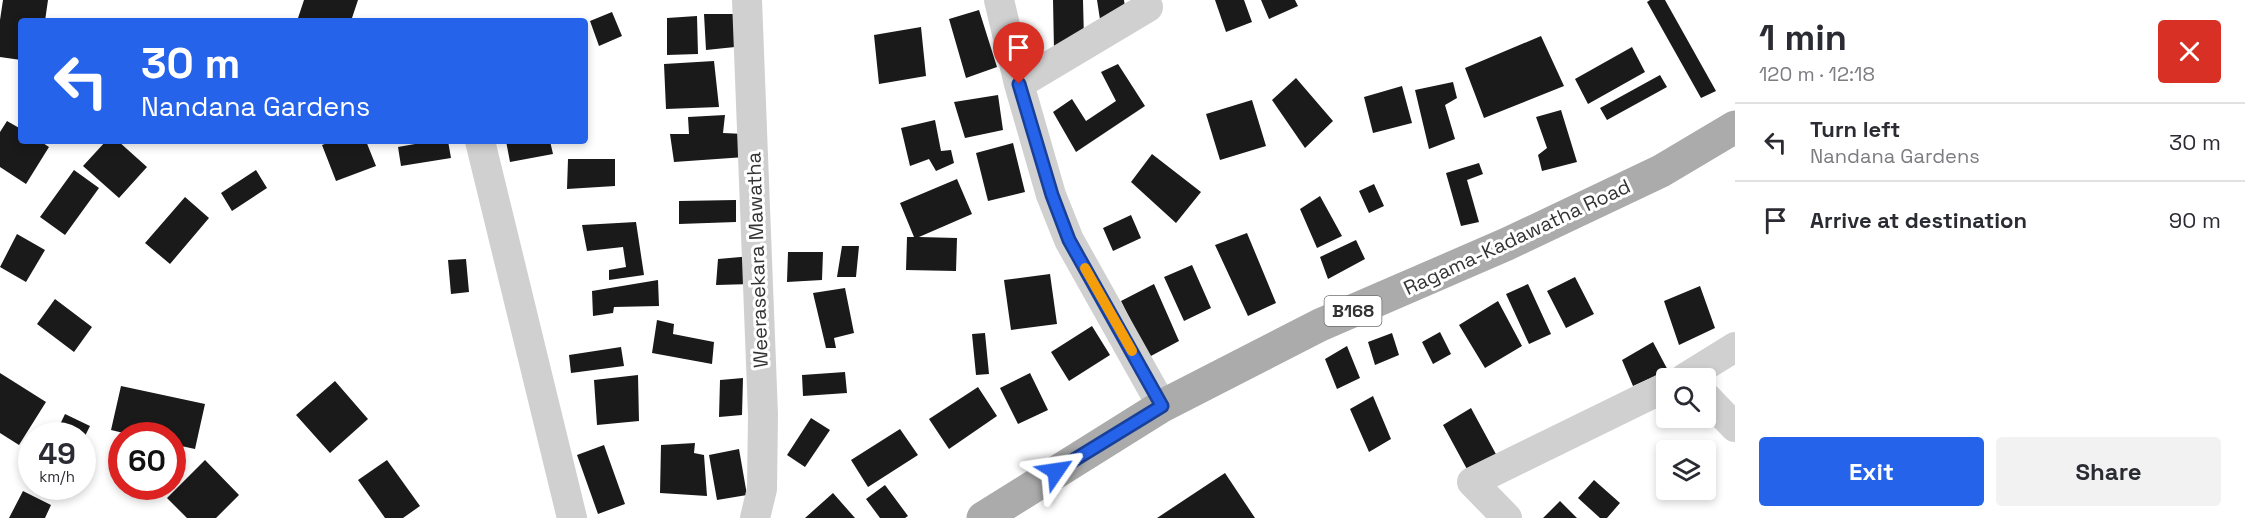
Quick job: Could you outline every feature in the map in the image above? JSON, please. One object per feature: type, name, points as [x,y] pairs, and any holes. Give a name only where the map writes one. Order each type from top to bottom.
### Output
[{"type":"main road","name":"Ragama-Kadawatha Road","points":[[983,518],[1162,406],[1320,325],[1507,244],[1661,171],[1735,127]]},
{"type":"street","name":"Weerasekara Mawatha","points":[[747,0],[763,415],[762,489],[755,518]]},
{"type":"street","points":[[999,0],[1019,84],[1052,195],[1069,240],[1162,406]]},
{"type":"street","points":[[1019,84],[1148,7],[1145,0]]},
{"type":"street","points":[[481,144],[572,518]]},
{"type":"street","points":[[1706,368],[1735,346]]},
{"type":"street","points":[[1507,518],[1472,482],[1656,397]]},
{"type":"street","points":[[1716,410],[1735,427]]},
{"type":"building","points":[[3,0],[48,0],[45,18],[18,18],[18,60],[0,57],[0,20]]},
{"type":"building","points":[[304,0],[358,0],[352,18],[298,18]]},
{"type":"building","points":[[1053,0],[1083,0],[1084,40],[1054,50]]},
{"type":"building","points":[[1097,0],[1124,0],[1127,22],[1101,26]]},
{"type":"building","points":[[1215,0],[1244,0],[1252,22],[1226,32]]},
{"type":"building","points":[[1261,0],[1295,0],[1298,6],[1269,19]]},
{"type":"building","points":[[1665,0],[1716,91],[1701,98],[1647,2]]},
{"type":"building","points":[[979,10],[997,67],[966,78],[949,19]]},
{"type":"building","points":[[612,12],[622,36],[599,46],[590,21]]},
{"type":"building","points":[[704,14],[734,14],[735,47],[706,50]]},
{"type":"building","points":[[697,16],[698,54],[667,55],[667,18]]},
{"type":"building","points":[[921,27],[926,76],[879,84],[874,35]]},
{"type":"building","points":[[1541,36],[1564,86],[1484,118],[1465,68]]},
{"type":"building","points":[[1632,47],[1645,72],[1588,104],[1575,79]]},
{"type":"building","points":[[714,61],[719,107],[666,109],[664,64]]},
{"type":"building","points":[[1118,64],[1145,106],[1076,152],[1053,112],[1072,99],[1086,121],[1116,101],[1101,72]]},
{"type":"building","points":[[1660,75],[1667,87],[1607,120],[1600,108]]},
{"type":"building","points":[[1296,78],[1333,121],[1305,148],[1272,100]]},
{"type":"building","points":[[1453,82],[1457,98],[1445,105],[1455,139],[1429,149],[1415,90]]},
{"type":"building","points":[[1402,86],[1412,123],[1373,133],[1364,97]]},
{"type":"building","points":[[998,95],[1003,130],[965,138],[954,102]]},
{"type":"building","points":[[1252,100],[1266,146],[1220,160],[1206,114]]},
{"type":"building","points":[[1561,110],[1577,162],[1542,171],[1538,155],[1547,148],[1536,117]]},
{"type":"building","points":[[725,115],[723,133],[745,134],[745,157],[674,162],[670,134],[689,134],[688,117]]},
{"type":"building","points":[[935,120],[941,151],[951,150],[954,163],[936,171],[929,159],[910,166],[901,128]]},
{"type":"building","points":[[7,121],[18,127],[18,144],[44,144],[49,147],[26,184],[0,167],[0,132]]},
{"type":"building","points":[[1013,143],[1025,192],[988,201],[976,153]]},
{"type":"building","points":[[103,144],[121,144],[147,167],[119,198],[83,166]]},
{"type":"building","points":[[367,144],[376,166],[336,181],[322,145]]},
{"type":"building","points":[[415,144],[449,144],[451,158],[401,166],[398,147]]},
{"type":"building","points":[[507,144],[551,144],[553,154],[510,162]]},
{"type":"building","points":[[1152,154],[1201,192],[1176,223],[1131,182]]},
{"type":"building","points":[[568,159],[615,159],[615,186],[567,189]]},
{"type":"building","points":[[1479,163],[1483,174],[1467,180],[1479,222],[1461,226],[1446,173]]},
{"type":"building","points":[[74,170],[99,188],[65,235],[40,217]]},
{"type":"building","points":[[256,170],[267,188],[232,211],[221,193]]},
{"type":"building","points":[[957,179],[972,214],[919,237],[957,238],[956,271],[906,270],[907,237],[914,237],[900,203]]},
{"type":"building","points":[[1374,184],[1384,206],[1369,213],[1359,191]]},
{"type":"building","points":[[1320,196],[1342,236],[1317,248],[1300,209]]},
{"type":"building","points":[[185,197],[209,218],[170,264],[145,243]]},
{"type":"building","points":[[736,200],[736,222],[679,224],[679,201]]},
{"type":"building","points":[[1131,215],[1141,238],[1113,251],[1103,228]]},
{"type":"building","points":[[636,222],[644,275],[609,280],[609,270],[626,267],[623,247],[587,251],[582,225]]},
{"type":"building","points":[[1247,233],[1276,303],[1248,316],[1215,245]]},
{"type":"building","points":[[17,234],[45,250],[26,282],[0,267]]},
{"type":"building","points":[[1356,240],[1365,259],[1328,279],[1320,257]]},
{"type":"building","points":[[842,246],[859,246],[856,277],[837,277]]},
{"type":"building","points":[[788,252],[823,252],[822,280],[787,282]]},
{"type":"building","points":[[752,256],[752,284],[716,285],[718,259]]},
{"type":"building","points":[[466,259],[469,292],[451,294],[448,260]]},
{"type":"building","points":[[1192,265],[1211,308],[1184,321],[1164,277]]},
{"type":"building","points":[[1050,274],[1057,324],[1011,330],[1004,280]]},
{"type":"building","points":[[1575,277],[1594,314],[1566,328],[1547,291]]},
{"type":"building","points":[[658,280],[659,306],[614,307],[613,313],[593,316],[592,291]]},
{"type":"building","points":[[1154,284],[1179,341],[1149,357],[1121,301]]},
{"type":"building","points":[[1528,284],[1551,334],[1529,344],[1506,294]]},
{"type":"building","points":[[1700,286],[1715,328],[1679,345],[1664,301]]},
{"type":"building","points":[[845,288],[854,333],[834,338],[836,348],[826,348],[813,293]]},
{"type":"building","points":[[55,299],[92,327],[74,352],[37,324]]},
{"type":"building","points":[[1498,301],[1522,346],[1485,368],[1459,325]]},
{"type":"building","points":[[657,320],[674,324],[673,334],[714,342],[712,364],[652,353]]},
{"type":"building","points":[[1092,326],[1110,355],[1069,381],[1051,352]]},
{"type":"building","points":[[1440,332],[1451,354],[1433,364],[1422,342]]},
{"type":"building","points":[[985,333],[989,374],[976,375],[972,334]]},
{"type":"building","points":[[1392,333],[1399,355],[1375,365],[1368,342]]},
{"type":"building","points":[[1653,342],[1667,368],[1656,368],[1656,377],[1633,386],[1622,360]]},
{"type":"building","points":[[1347,346],[1360,378],[1337,389],[1325,359]]},
{"type":"building","points":[[621,347],[624,366],[571,373],[569,355]]},
{"type":"building","points":[[845,372],[847,393],[803,396],[802,375]]},
{"type":"building","points":[[0,373],[46,402],[33,422],[18,422],[18,444],[0,433]]},
{"type":"building","points":[[1030,373],[1048,410],[1018,424],[1000,388]]},
{"type":"building","points":[[638,375],[639,421],[597,425],[594,380]]},
{"type":"building","points":[[743,378],[742,415],[719,417],[720,380]]},
{"type":"building","points":[[335,381],[368,419],[330,453],[296,415]]},
{"type":"building","points":[[121,386],[205,404],[195,449],[186,447],[186,422],[113,422]]},
{"type":"building","points":[[978,387],[997,416],[949,449],[929,419]]},
{"type":"building","points":[[1373,396],[1391,439],[1369,452],[1350,409]]},
{"type":"building","points":[[1471,408],[1497,456],[1468,471],[1443,425]]},
{"type":"building","points":[[65,414],[82,422],[61,422]]},
{"type":"building","points":[[811,418],[830,430],[805,467],[787,455]]},
{"type":"building","points":[[900,429],[918,455],[868,487],[851,460]]},
{"type":"building","points":[[695,443],[694,453],[704,455],[707,496],[660,493],[661,445]]},
{"type":"building","points":[[604,445],[625,504],[598,514],[577,455]]},
{"type":"building","points":[[739,449],[747,495],[717,500],[709,455]]},
{"type":"building","points":[[205,460],[239,495],[216,518],[187,518],[169,500],[186,500],[186,479]]},
{"type":"building","points":[[387,460],[420,506],[403,518],[385,518],[358,480]]},
{"type":"building","points":[[1225,473],[1255,518],[1157,518]]},
{"type":"building","points":[[1594,480],[1620,503],[1607,518],[1600,518],[1578,498]]},
{"type":"building","points":[[885,485],[908,516],[880,518],[866,499]]},
{"type":"building","points":[[833,493],[855,518],[805,518]]},
{"type":"building","points":[[18,500],[41,500],[51,505],[45,518],[9,518]]},
{"type":"building","points":[[1560,501],[1577,518],[1543,518]]},
{"type":"slow traffic","points":[[1085,268],[1132,351]]},
{"type":"route","points":[[1019,84],[1052,195],[1069,240],[1162,406],[1056,471]]}]
